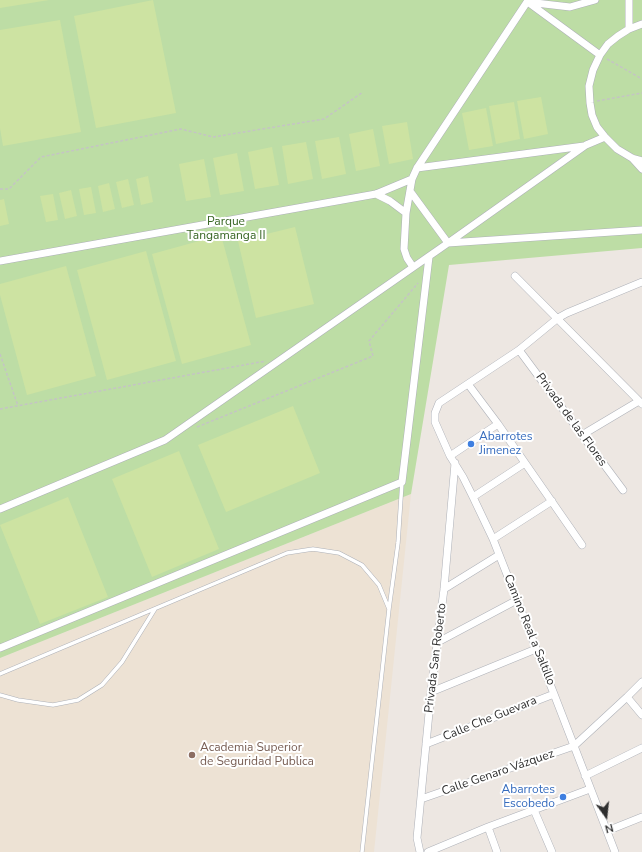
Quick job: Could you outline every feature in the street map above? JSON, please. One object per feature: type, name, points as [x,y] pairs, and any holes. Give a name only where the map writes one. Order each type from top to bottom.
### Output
[{"type":"street","points":[[526,1],[570,7],[595,0]]},
{"type":"street","points":[[629,0],[630,29]]},
{"type":"street","points":[[526,1],[600,55]]},
{"type":"street","points":[[413,267],[407,258],[404,248],[406,213],[412,179],[417,168],[526,1]]},
{"type":"street","points":[[642,24],[618,36],[608,44],[600,55],[593,70],[589,86],[592,115],[597,127],[617,149],[632,158],[642,161]]},
{"type":"street","points":[[0,509],[165,440],[429,257],[586,145],[605,137]]},
{"type":"street","points":[[417,168],[586,145]]},
{"type":"street","points":[[632,158],[642,169]]},
{"type":"street","points":[[0,261],[376,194],[412,179]]},
{"type":"street","points":[[410,191],[448,243]]},
{"type":"street","points":[[376,194],[390,201],[406,213]]},
{"type":"street","points":[[448,243],[642,230]]},
{"type":"street","points":[[0,648],[402,482],[429,257]]},
{"type":"street","points":[[515,276],[641,402],[582,435]]},
{"type":"street","points":[[582,544],[498,424],[468,384],[519,350],[558,318],[594,301],[642,282]]},
{"type":"street","name":"Privada de las Flores","points":[[519,350],[623,490]]},
{"type":"street","name":"Camino Real a Saltillo","points":[[468,384],[439,403],[435,413],[435,422],[450,456],[473,497],[499,555],[615,852]]},
{"type":"street","points":[[450,456],[498,424]]},
{"type":"street","name":"Privada San Roberto","points":[[420,852],[417,838],[431,692],[444,589],[455,463]]},
{"type":"street","points":[[473,497],[525,463]]},
{"type":"street","points":[[492,539],[552,501]]},
{"type":"street","points":[[444,589],[499,555]]},
{"type":"street","points":[[438,642],[517,600]]},
{"type":"street","points":[[431,692],[536,648]]},
{"type":"street","points":[[574,746],[642,682]]},
{"type":"street","name":"Calle Che Guevara","points":[[426,744],[554,694]]},
{"type":"street","points":[[627,697],[642,715]]},
{"type":"street","name":"Calle Genaro Vázquez","points":[[421,799],[574,746]]},
{"type":"street","points":[[585,776],[642,748]]},
{"type":"street","points":[[428,852],[488,827],[590,789]]},
{"type":"street","points":[[534,810],[552,852]]},
{"type":"street","points":[[607,831],[642,817]]},
{"type":"street","points":[[488,827],[497,852]]},
{"type":"lane","points":[[362,852],[389,609],[398,543],[402,482]]},
{"type":"lane","points":[[0,674],[287,553],[313,549],[339,553],[362,566],[379,585],[389,609]]},
{"type":"lane","points":[[0,695],[18,700],[53,705],[78,700],[102,685],[122,662],[156,608]]},
{"type":"path","points":[[600,55],[642,79]]},
{"type":"path","points":[[0,189],[10,189],[41,156],[181,129],[213,137],[324,120],[363,92]]},
{"type":"path","points":[[590,103],[642,94]]},
{"type":"path","points":[[194,429],[373,356],[369,341],[427,272]]},
{"type":"path","points":[[0,354],[18,406]]},
{"type":"path","points":[[0,410],[268,360]]},
{"type":"shaded area","name":"Academia Superior de Seguridad Publica","points":[[411,494],[374,852],[0,852],[0,658]]},
{"type":"green space","name":"Parque Tangamanga II","points":[[0,0],[642,0],[642,248],[449,265],[411,494],[0,658]]},
{"type":"green space","points":[[0,0],[49,0],[0,8]]},
{"type":"green space","points":[[153,0],[176,113],[96,128],[74,16]]},
{"type":"green space","points":[[60,20],[81,132],[3,146],[0,128],[0,30]]},
{"type":"green space","points":[[541,97],[548,134],[524,139],[517,101]]},
{"type":"green space","points":[[514,102],[520,139],[496,144],[489,106]]},
{"type":"green space","points":[[486,108],[493,146],[469,150],[462,113]]},
{"type":"green space","points":[[407,122],[413,159],[389,164],[382,126]]},
{"type":"green space","points":[[373,129],[380,166],[356,171],[349,134]]},
{"type":"green space","points":[[339,137],[346,174],[322,179],[315,141]]},
{"type":"green space","points":[[306,142],[313,179],[288,184],[282,146]]},
{"type":"green space","points":[[272,147],[279,185],[255,189],[248,152]]},
{"type":"green space","points":[[237,153],[244,191],[220,195],[213,158]]},
{"type":"green space","points":[[204,159],[211,197],[186,201],[179,164]]},
{"type":"green space","points":[[148,176],[153,202],[141,205],[136,179]]},
{"type":"green space","points":[[128,179],[134,205],[122,208],[116,182]]},
{"type":"green space","points":[[109,183],[115,209],[103,212],[98,186]]},
{"type":"green space","points":[[91,187],[96,213],[84,215],[79,189]]},
{"type":"green space","points":[[71,190],[77,216],[65,219],[59,193]]},
{"type":"green space","points":[[53,194],[58,220],[46,222],[40,196]]},
{"type":"green space","points":[[4,199],[9,224],[0,226],[0,200]]},
{"type":"green space","points":[[295,227],[314,304],[256,318],[238,241]]},
{"type":"green space","points":[[221,235],[251,345],[182,364],[152,254]]},
{"type":"green space","points":[[146,251],[176,361],[107,380],[77,270]]},
{"type":"green space","points":[[66,266],[96,376],[27,395],[0,295],[0,284]]},
{"type":"green space","points":[[293,406],[320,473],[226,512],[198,445]]},
{"type":"green space","points":[[179,451],[219,549],[152,577],[112,479]]},
{"type":"green space","points":[[68,497],[108,597],[40,624],[0,525]]},
{"type":"place","name":"Abarrotes Jimenez","points":[[471,444]]},
{"type":"place","name":"Academia Superior de Seguridad Publica","points":[[192,755]]},
{"type":"place","name":"Abarrotes Escobedo","points":[[563,797]]}]
